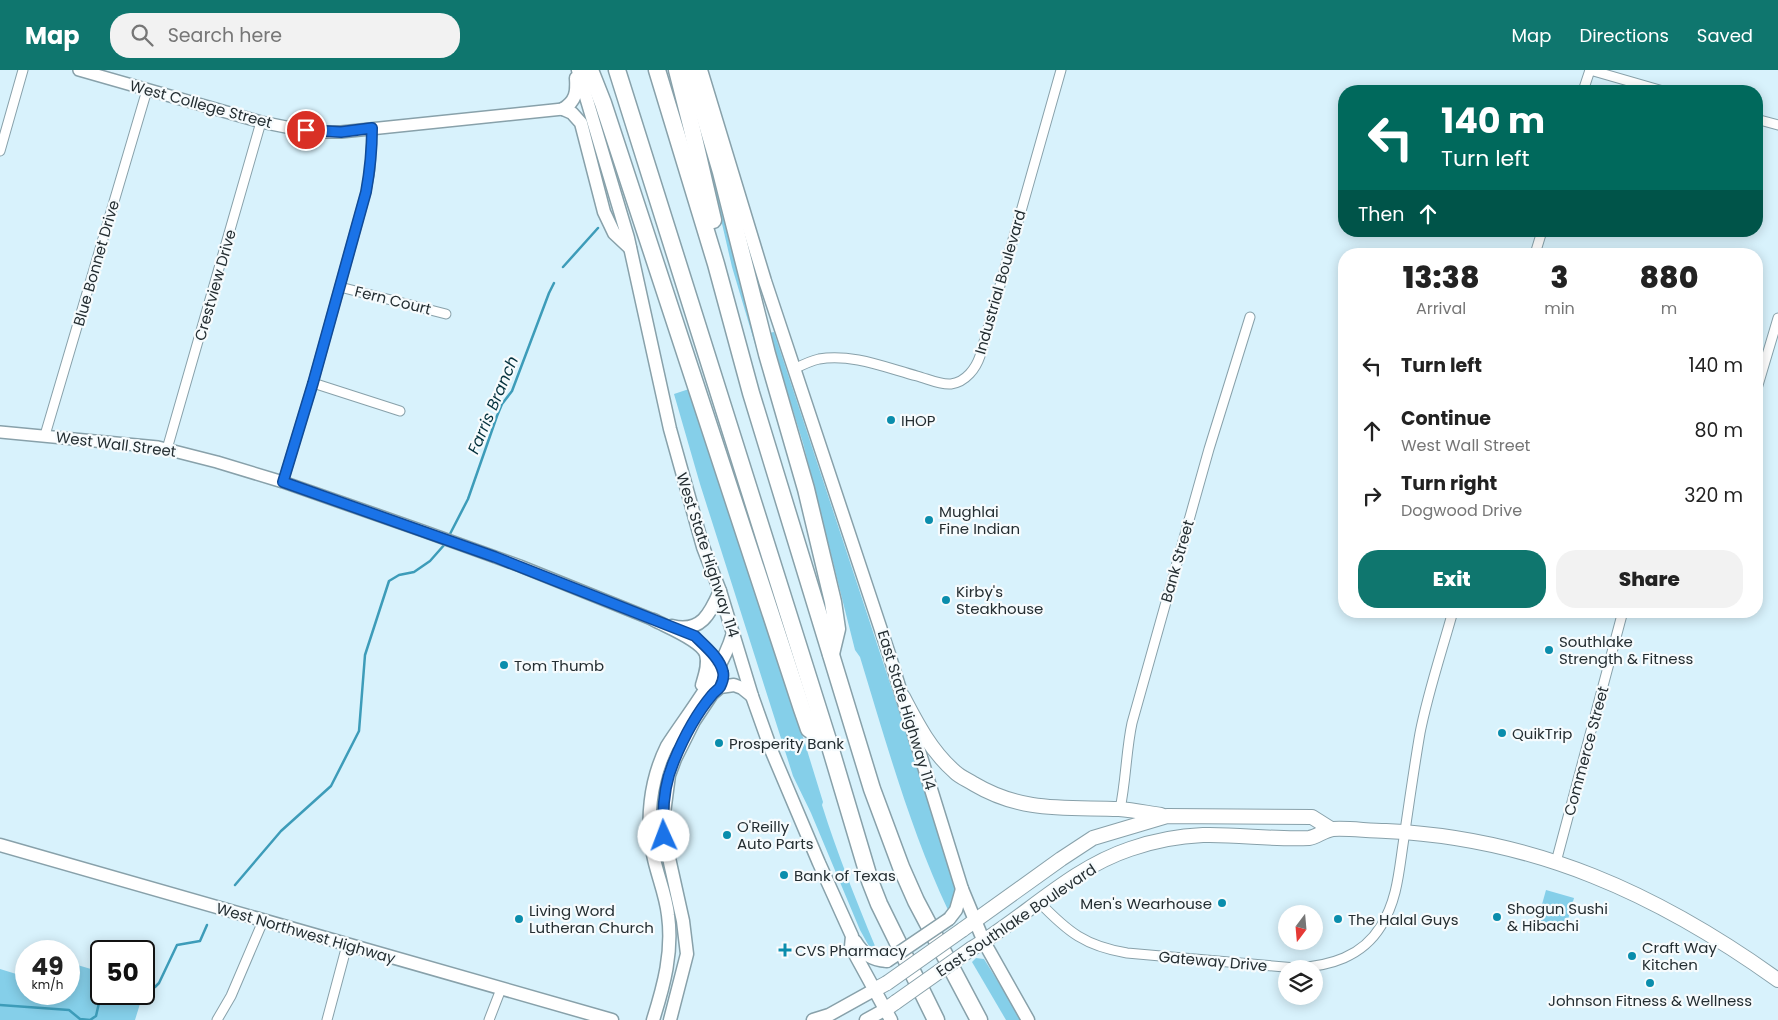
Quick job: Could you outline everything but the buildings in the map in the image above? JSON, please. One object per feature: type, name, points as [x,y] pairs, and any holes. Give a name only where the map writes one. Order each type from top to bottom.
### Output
[{"type":"highway","points":[[590,70],[609,121],[809,729],[828,740]]},
{"type":"highway","points":[[617,70],[828,740],[851,822],[879,904],[936,1020]]},
{"type":"highway","points":[[657,70],[716,264],[751,393],[872,789],[901,867],[916,901],[979,1020]]},
{"type":"highway","points":[[676,70],[691,125],[717,238],[716,264]]},
{"type":"highway","points":[[691,70],[721,172],[767,354],[806,489],[833,602],[837,629],[831,654]]},
{"type":"main road","points":[[563,109],[570,104],[577,92],[577,70]]},
{"type":"main road","name":"West State Highway 114","points":[[577,70],[616,195],[630,248],[670,429],[703,547],[720,591],[752,696],[778,766],[852,936],[851,947],[874,990],[891,1010]]},
{"type":"main road","points":[[701,70],[794,369]]},
{"type":"main road","points":[[563,109],[572,113],[581,123],[604,212],[614,233],[630,248]]},
{"type":"main road","name":"East State Highway 114","points":[[794,369],[861,567],[962,889],[984,942],[1028,1020]]},
{"type":"main road","points":[[654,620],[681,628],[690,627],[699,623],[712,612],[720,591]]},
{"type":"main road","points":[[654,620],[695,636],[712,652],[723,673],[720,687],[712,694],[694,721],[675,759],[663,774],[650,803],[653,857],[674,910],[687,954],[670,1020]]},
{"type":"main road","points":[[654,620],[702,647],[706,655],[707,670],[698,698]]},
{"type":"main road","points":[[653,1020],[663,988],[674,910],[664,836],[661,758],[720,665],[729,649],[733,633]]},
{"type":"main road","points":[[720,687],[734,686],[742,688],[752,696]]},
{"type":"main road","points":[[903,697],[922,732],[943,760],[956,773],[990,794],[1024,805],[1070,809],[1120,809],[1167,816]]},
{"type":"main road","points":[[1093,838],[1106,830],[1120,809]]},
{"type":"main road","name":"East Southlake Boulevard","points":[[975,922],[1056,862],[1093,838],[1167,816],[1312,817],[1330,829]]},
{"type":"main road","name":"East Southlake Boulevard","points":[[891,1010],[971,949],[984,942],[1074,876],[1128,849],[1149,843],[1203,835],[1311,838],[1330,829],[1405,832],[1470,840],[1529,853],[1556,862],[1596,876],[1654,902],[1701,928],[1778,980]]},
{"type":"main road","points":[[651,837],[664,836]]},
{"type":"main road","name":"West Northwest Highway","points":[[0,845],[612,1020]]},
{"type":"main road","points":[[852,936],[861,952],[887,961],[948,918],[956,910],[962,889]]},
{"type":"main road","points":[[813,1020],[829,1015],[887,983],[975,922]]},
{"type":"main road","points":[[866,1020],[891,1010]]},
{"type":"street","points":[[0,151],[24,70]]},
{"type":"street","name":"West College Street","points":[[78,70],[261,122],[321,132],[341,132],[563,109]]},
{"type":"street","name":"Industrial Boulevard","points":[[794,369],[814,361],[831,358],[848,359],[877,365],[940,383],[952,384],[962,380],[970,373],[977,365],[980,356],[1061,70]]},
{"type":"street","points":[[1585,85],[1590,70],[1641,85]]},
{"type":"street","name":"Blue Bonnet Drive","points":[[45,436],[147,90]]},
{"type":"street","points":[[1763,121],[1778,125]]},
{"type":"street","name":"Crestview Drive","points":[[167,449],[261,122]]},
{"type":"street","points":[[283,482],[313,383],[366,192],[370,170],[372,128]]},
{"type":"street","name":"Fern Court","points":[[340,287],[446,314]]},
{"type":"street","name":"Bank Street","points":[[1120,809],[1132,723],[1209,449],[1250,317]]},
{"type":"street","points":[[1763,368],[1778,318]]},
{"type":"street","points":[[313,383],[400,411]]},
{"type":"street","name":"West Wall Street","points":[[0,432],[167,449],[283,482],[495,557],[654,620]]},
{"type":"street","points":[[1405,832],[1420,732],[1450,618]]},
{"type":"street","name":"Commerce Street","points":[[1556,862],[1621,618]]},
{"type":"street","name":"Gateway Drive","points":[[1039,902],[1072,933],[1086,941],[1113,950],[1276,967],[1308,968],[1323,966],[1337,961],[1360,948],[1381,927],[1398,884],[1405,832]]},
{"type":"street","points":[[217,1020],[231,996],[263,921]]},
{"type":"street","points":[[326,1020],[347,945]]},
{"type":"street","points":[[489,1020],[501,989]]},
{"type":"shaded area","points":[[704,123],[797,485],[732,267],[699,124]]},
{"type":"shaded area","points":[[774,332],[952,871],[955,897],[952,907],[948,910],[910,817],[860,657],[855,650],[803,443],[769,333]]},
{"type":"shaded area","points":[[689,389],[774,643],[828,823],[875,946],[870,948],[860,930],[811,813],[793,776],[700,484],[674,394]]},
{"type":"shaded area","points":[[1546,890],[1574,898],[1565,930],[1537,922]]},
{"type":"shaded area","points":[[976,958],[984,959],[1022,1020],[1006,1020],[972,962]]},
{"type":"shaded area","points":[[80,966],[90,969],[90,1005],[140,1005],[135,1020],[0,1020],[0,969],[15,974],[15,1005],[80,1005]]},
{"type":"waterway","name":"Farris Branch","points":[[563,267],[598,228]]},
{"type":"waterway","name":"Farris Branch","points":[[450,534],[468,499],[497,416],[502,404],[512,391],[554,283]]},
{"type":"waterway","name":"Farris Branch","points":[[235,885],[281,831],[331,786],[359,731],[365,655],[389,581],[399,575],[414,572],[430,561],[445,544]]},
{"type":"waterway","name":"Farris Branch","points":[[155,987],[159,983],[177,945],[200,941],[207,925]]},
{"type":"waterway","name":"Farris Branch","points":[[0,1005],[69,1010],[80,1019],[90,1020],[96,1016],[98,1005]]},
{"type":"place","name":"IHOP","points":[[891,420]]},
{"type":"place","name":"Mughlai Fine Indian","points":[[929,520]]},
{"type":"place","name":"Kirby's Steakhouse","points":[[946,600]]},
{"type":"place","name":"Southlake Strength & Fitness","points":[[1549,650]]},
{"type":"place","name":"Tom Thumb","points":[[504,665]]},
{"type":"place","name":"QuikTrip","points":[[1502,733]]},
{"type":"place","name":"Prosperity Bank","points":[[719,743]]},
{"type":"place","name":"O'Reilly Auto Parts","points":[[727,835]]},
{"type":"place","name":"Bank of Texas","points":[[784,875]]},
{"type":"place","name":"Men's Wearhouse","points":[[1222,903]]},
{"type":"place","name":"Shogun Sushi & Hibachi","points":[[1497,917]]},
{"type":"place","name":"Living Word Lutheran Church","points":[[519,919]]},
{"type":"place","name":"The Halal Guys","points":[[1338,919]]},
{"type":"place","name":"CVS Pharmacy","points":[[785,950]]},
{"type":"place","name":"Craft Way Kitchen","points":[[1632,956]]},
{"type":"place","name":"Johnson Fitness & Wellness","points":[[1650,983]]},
{"type":"route","points":[[306,130],[341,132],[372,128],[372,147],[366,192],[313,383],[283,482],[495,557],[695,636],[712,652],[720,665],[723,679],[720,687],[712,694],[694,721],[675,759],[666,791],[663,821],[664,836]]}]
